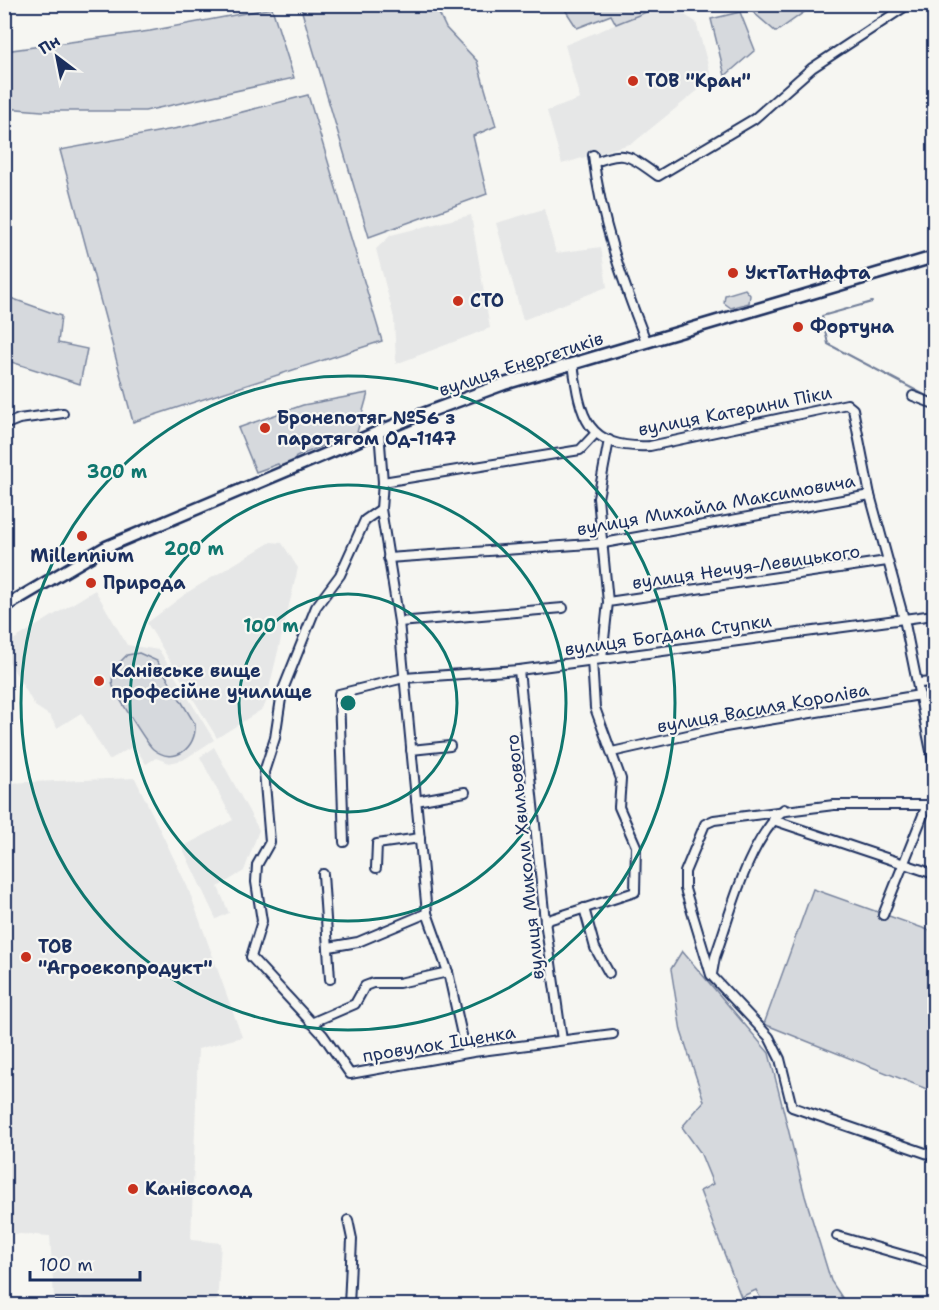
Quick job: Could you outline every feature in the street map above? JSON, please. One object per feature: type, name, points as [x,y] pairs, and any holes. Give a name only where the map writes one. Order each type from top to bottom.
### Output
[{"type":"main road","name":"вулиця Енергетиків","points":[[4,607],[106,547],[379,431],[504,384],[934,257]]},
{"type":"street","points":[[646,341],[612,250],[597,186],[594,159],[614,154],[628,155],[658,176],[754,118],[812,68],[909,4]]},
{"type":"street","points":[[383,482],[580,450],[595,434],[582,416],[573,363]]},
{"type":"street","points":[[913,396],[934,404]]},
{"type":"street","name":"вулиця Катерини Піки","points":[[595,434],[628,447],[650,446],[847,404],[854,409],[870,495]]},
{"type":"street","points":[[4,425],[19,419],[63,413]]},
{"type":"street","points":[[379,431],[383,482],[381,509],[399,622],[427,913],[448,972],[465,1053]]},
{"type":"street","points":[[602,658],[608,602],[598,498],[609,440]]},
{"type":"street","points":[[870,495],[904,619],[934,766]]},
{"type":"street","name":"вулиця Михайла Максимовича","points":[[388,558],[604,543],[870,495]]},
{"type":"street","name":"провулок Іщенка","points":[[381,509],[365,520],[340,576],[316,608],[282,692],[275,738],[264,772],[270,842],[257,866],[256,882],[262,921],[251,957],[323,1035],[350,1074],[465,1053],[613,1034]]},
{"type":"street","name":"вулиця Нечуя-Левицького","points":[[608,602],[887,561]]},
{"type":"street","points":[[399,622],[563,608]]},
{"type":"street","name":"вулиця Богдана Ступки","points":[[344,842],[339,694],[404,678],[519,670],[934,615]]},
{"type":"street","points":[[545,921],[635,892],[636,846],[620,807],[621,780],[595,708],[592,660]]},
{"type":"street","name":"вулиця Миколи Хвильового","points":[[519,670],[545,921],[562,1040]]},
{"type":"street","points":[[918,683],[934,682]]},
{"type":"street","name":"вулиця Василя Короліва","points":[[612,752],[719,728],[920,695]]},
{"type":"street","points":[[411,750],[450,746]]},
{"type":"street","points":[[416,801],[465,792]]},
{"type":"street","points":[[883,915],[931,805],[834,805],[784,809],[714,820],[705,824],[685,872],[685,889],[711,975],[769,1037],[780,1059],[792,1107],[934,1156]]},
{"type":"street","points":[[711,975],[715,957],[752,856],[773,820],[784,809]]},
{"type":"street","points":[[773,820],[934,874]]},
{"type":"street","points":[[376,868],[377,844],[420,838]]},
{"type":"street","points":[[322,874],[330,979]]},
{"type":"street","points":[[584,908],[595,948],[609,973]]},
{"type":"street","points":[[329,947],[358,942],[427,913]]},
{"type":"street","points":[[311,1023],[355,1004],[365,987],[373,983],[399,983],[448,972]]},
{"type":"street","points":[[348,1220],[352,1239],[349,1305]]},
{"type":"street","points":[[837,1236],[934,1264]]},
{"type":"street","points":[[41,1305],[78,1305]]},
{"type":"shaded area","points":[[758,4],[814,5],[776,32],[753,12]]},
{"type":"shaded area","points":[[300,5],[435,5],[446,28],[477,61],[496,126],[473,136],[487,194],[369,237]]},
{"type":"shaded area","points":[[562,5],[664,5],[616,24],[611,15],[577,28]]},
{"type":"shaded area","name":"ТОВ \"Кран\"","points":[[664,5],[673,5],[696,22],[712,79],[633,143],[562,164],[547,111],[580,99],[565,45]]},
{"type":"shaded area","points":[[272,8],[294,78],[145,111],[42,111],[5,108],[5,51],[150,31]]},
{"type":"shaded area","points":[[740,12],[755,50],[725,76],[711,19]]},
{"type":"shaded area","points":[[308,95],[382,341],[133,422],[60,150],[184,127]]},
{"type":"shaded area","points":[[544,209],[556,253],[601,247],[607,287],[523,320],[496,223]]},
{"type":"shaded area","points":[[471,215],[490,328],[396,364],[394,318],[376,249],[391,235]]},
{"type":"shaded area","points":[[745,289],[750,295],[749,303],[731,308],[724,303],[725,295]]},
{"type":"shaded area","points":[[5,296],[61,316],[58,343],[87,349],[80,384],[5,360]]},
{"type":"shaded area","points":[[368,393],[356,436],[334,445],[329,443],[296,457],[293,463],[281,468],[278,464],[256,472],[238,428],[303,405]]},
{"type":"shaded area","points":[[271,542],[282,543],[298,568],[265,705],[261,710],[217,738],[147,623],[188,592]]},
{"type":"shaded area","name":"Канівське вище професійне училище","points":[[95,590],[127,645],[159,650],[214,740],[183,760],[169,763],[156,758],[146,764],[134,746],[109,760],[81,713],[57,728],[50,716],[35,706],[5,655],[5,645]]},
{"type":"shaded area","points":[[139,653],[157,661],[195,724],[195,733],[188,747],[176,755],[161,754],[153,749],[113,686],[114,668],[127,655]]},
{"type":"shaded area","points":[[214,747],[259,830],[244,871],[218,887],[229,913],[216,919],[182,847],[233,820],[200,757]]},
{"type":"shaded area","points":[[135,778],[188,888],[242,1037],[198,1049],[191,1240],[221,1243],[217,1305],[85,1305],[82,1297],[54,1297],[50,1236],[5,1233],[8,1077],[5,783]]},
{"type":"shaded area","points":[[813,889],[934,932],[934,1092],[764,1024]]},
{"type":"shaded area","points":[[682,951],[769,1053],[805,1196],[831,1281],[847,1305],[764,1305],[756,1290],[741,1297],[700,1191],[713,1184],[700,1152],[682,1127],[704,1101],[681,1031],[671,969]]},
{"type":"waterway","points":[[872,302],[822,316],[828,344],[934,400]]},
{"type":"place","name":"ТОВ \"Кран\"","points":[[633,81]]},
{"type":"place","name":"УктТатНафта","points":[[733,273]]},
{"type":"place","name":"СТО","points":[[458,301]]},
{"type":"place","name":"Фортуна","points":[[798,327]]},
{"type":"place","name":"Бронепотяг №56 з паротягом Од-1147","points":[[265,428]]},
{"type":"place","name":"Millennium","points":[[82,536]]},
{"type":"place","name":"Природа","points":[[91,583]]},
{"type":"place","name":"Канівське вище професійне училище","points":[[99,681]]},
{"type":"place","name":"ТОВ \"Агроекопродукт\"","points":[[26,957]]},
{"type":"place","name":"Канівсолод","points":[[133,1189]]}]
